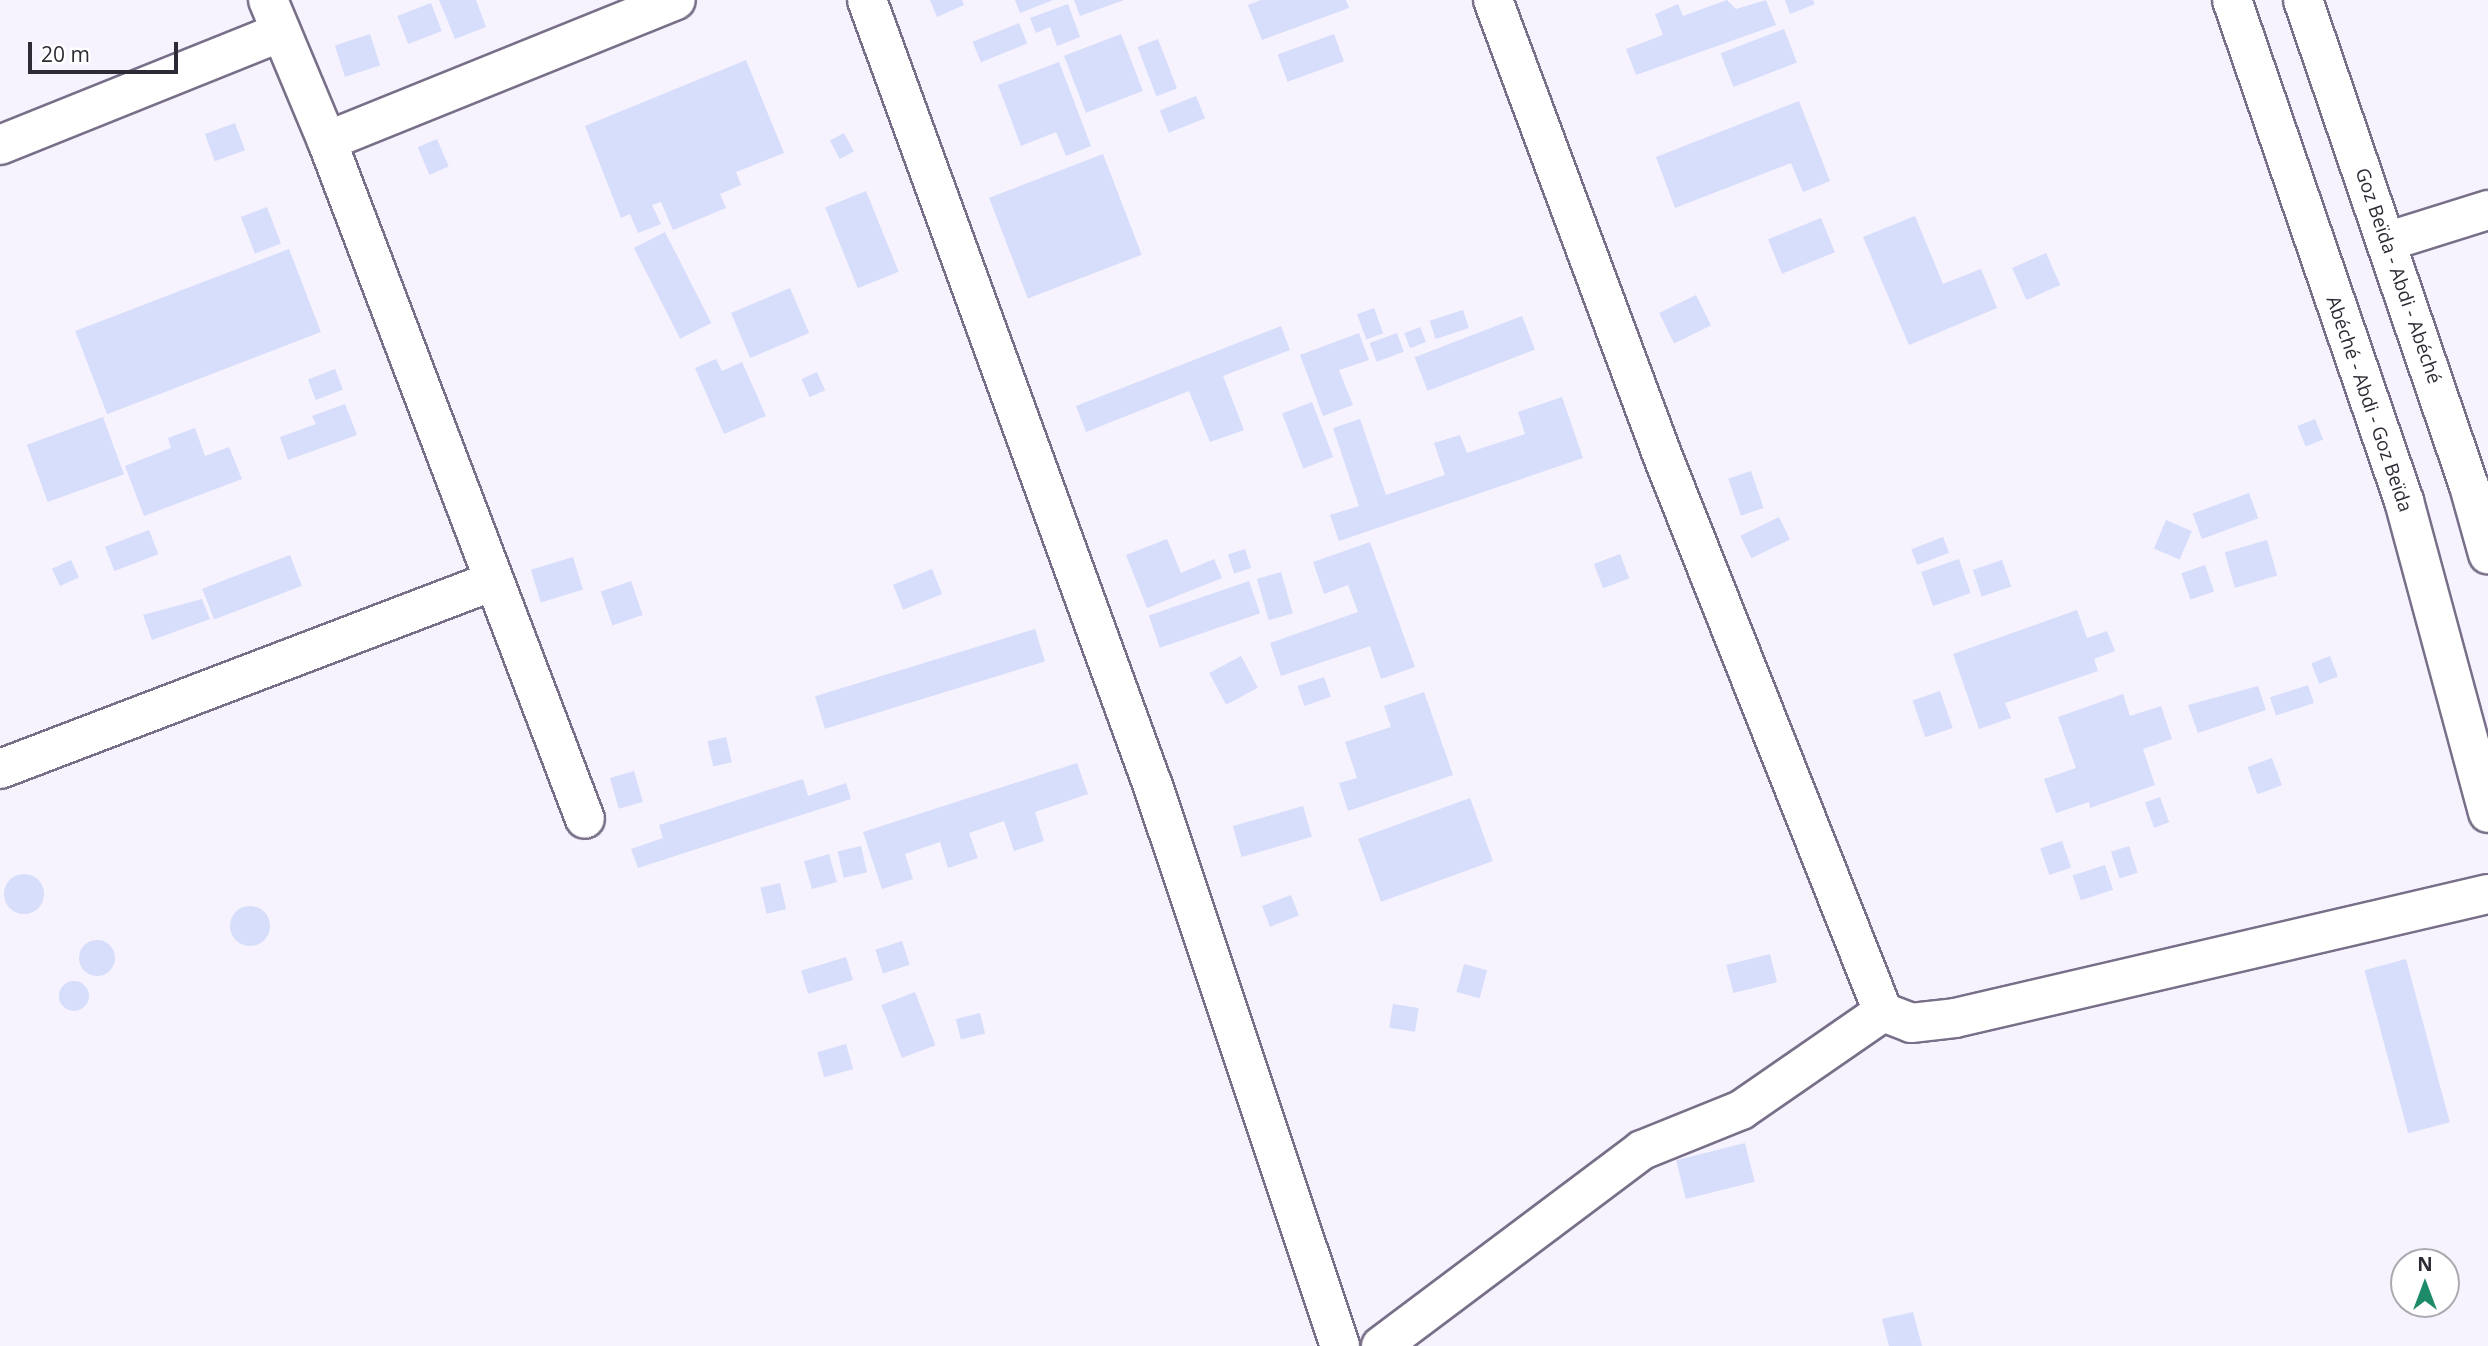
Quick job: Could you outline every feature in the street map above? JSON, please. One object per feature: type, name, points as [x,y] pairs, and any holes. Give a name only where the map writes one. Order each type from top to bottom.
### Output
[{"type":"street","points":[[327,141],[676,0]]},
{"type":"street","points":[[867,0],[1149,773],[1340,1346]]},
{"type":"street","points":[[1493,0],[1661,452],[1883,1012],[1911,1023],[1955,1018],[2488,894]]},
{"type":"street","name":"Abéché - Abdi - Goz Beïda","points":[[2232,0],[2404,501],[2488,813]]},
{"type":"street","name":"Goz Beïda - Abdi - Abéché","points":[[2303,0],[2488,554]]},
{"type":"street","points":[[0,145],[275,16],[327,141],[585,819]]},
{"type":"street","points":[[2386,242],[2488,209]]},
{"type":"street","points":[[0,769],[493,581]]},
{"type":"street","points":[[1381,1346],[1642,1150],[1741,1110],[1883,1012]]},
{"type":"building","points":[[439,0],[476,0],[486,27],[455,39]]},
{"type":"building","points":[[930,0],[962,0],[964,5],[937,17]]},
{"type":"building","points":[[1015,0],[1053,0],[1020,13]]},
{"type":"building","points":[[1074,0],[1124,0],[1080,16]]},
{"type":"building","points":[[1261,0],[1346,0],[1349,8],[1262,40],[1248,5]]},
{"type":"building","points":[[1727,0],[1736,9],[1766,0],[1776,25],[1636,75],[1626,49],[1663,35],[1655,14],[1678,4],[1683,16]]},
{"type":"building","points":[[1785,0],[1813,0],[1815,4],[1790,14]]},
{"type":"building","points":[[431,3],[442,31],[408,44],[397,16]]},
{"type":"building","points":[[1068,4],[1080,37],[1057,46],[1050,27],[1036,33],[1030,18]]},
{"type":"building","points":[[1019,23],[1027,43],[981,62],[973,42]]},
{"type":"building","points":[[1784,29],[1797,63],[1733,87],[1721,53]]},
{"type":"building","points":[[370,34],[380,65],[345,77],[335,45]]},
{"type":"building","points":[[1121,34],[1143,91],[1086,113],[1064,56]]},
{"type":"building","points":[[1334,34],[1344,61],[1288,82],[1278,55]]},
{"type":"building","points":[[1158,39],[1177,88],[1156,96],[1137,47]]},
{"type":"building","points":[[746,60],[784,153],[736,172],[741,185],[720,194],[726,208],[673,230],[661,202],[652,205],[661,224],[638,233],[630,214],[621,218],[585,126]]},
{"type":"building","points":[[1059,62],[1091,146],[1066,156],[1056,132],[1021,146],[998,85]]},
{"type":"building","points":[[1196,96],[1205,118],[1169,133],[1160,111]]},
{"type":"building","points":[[1799,101],[1830,181],[1803,192],[1791,163],[1675,208],[1656,157]]},
{"type":"building","points":[[235,123],[245,150],[215,161],[205,134]]},
{"type":"building","points":[[844,133],[854,152],[840,159],[830,141]]},
{"type":"building","points":[[437,139],[449,167],[429,175],[418,147]]},
{"type":"building","points":[[1103,154],[1142,255],[1028,299],[989,198]]},
{"type":"building","points":[[866,191],[899,272],[858,288],[825,207]]},
{"type":"building","points":[[267,207],[281,243],[255,253],[241,217]]},
{"type":"building","points":[[1915,216],[1943,284],[1981,269],[1997,308],[1909,345],[1863,237]]},
{"type":"building","points":[[1821,218],[1835,252],[1782,274],[1768,239]]},
{"type":"building","points":[[665,232],[711,323],[680,339],[634,248]]},
{"type":"building","points":[[289,249],[321,332],[107,414],[75,331]]},
{"type":"building","points":[[2046,253],[2060,285],[2026,300],[2012,268]]},
{"type":"building","points":[[790,288],[809,333],[750,358],[731,313]]},
{"type":"building","points":[[1696,295],[1711,326],[1674,344],[1659,313]]},
{"type":"building","points":[[1374,308],[1383,333],[1366,340],[1357,314]]},
{"type":"building","points":[[1463,310],[1469,328],[1436,339],[1430,321]]},
{"type":"building","points":[[1522,316],[1535,350],[1428,391],[1415,357]]},
{"type":"building","points":[[1281,326],[1290,350],[1223,376],[1244,430],[1210,442],[1189,391],[1086,432],[1076,406]]},
{"type":"building","points":[[1420,327],[1426,342],[1410,348],[1404,333]]},
{"type":"building","points":[[1359,333],[1369,360],[1339,370],[1353,405],[1323,416],[1300,355]]},
{"type":"building","points":[[1397,333],[1404,352],[1377,362],[1370,343]]},
{"type":"building","points":[[716,359],[722,371],[742,362],[766,416],[724,434],[695,368]]},
{"type":"building","points":[[335,369],[343,390],[316,400],[308,379]]},
{"type":"building","points":[[817,372],[825,390],[810,397],[801,379]]},
{"type":"building","points":[[1562,397],[1583,458],[1339,541],[1330,515],[1359,506],[1333,428],[1360,419],[1386,495],[1445,475],[1434,443],[1460,435],[1467,453],[1525,434],[1518,412]]},
{"type":"building","points":[[1312,402],[1333,457],[1303,469],[1282,413]]},
{"type":"building","points":[[345,404],[357,435],[288,460],[280,437],[316,424],[312,416]]},
{"type":"building","points":[[103,417],[124,474],[48,502],[27,445]]},
{"type":"building","points":[[2315,419],[2323,439],[2306,447],[2297,426]]},
{"type":"building","points":[[195,428],[205,456],[229,447],[242,479],[144,516],[125,466],[171,448],[168,438]]},
{"type":"building","points":[[1751,471],[1764,508],[1741,516],[1728,479]]},
{"type":"building","points":[[2249,493],[2258,518],[2202,539],[2193,514]]},
{"type":"building","points":[[1779,517],[1790,539],[1751,558],[1740,536]]},
{"type":"building","points":[[2166,520],[2192,531],[2180,559],[2154,549]]},
{"type":"building","points":[[149,530],[158,554],[114,571],[105,547]]},
{"type":"building","points":[[1943,537],[1949,553],[1917,565],[1911,549]]},
{"type":"building","points":[[1167,539],[1181,573],[1214,559],[1222,578],[1147,608],[1126,555]]},
{"type":"building","points":[[2267,540],[2277,576],[2235,588],[2225,552]]},
{"type":"building","points":[[1370,542],[1415,667],[1381,679],[1370,646],[1281,676],[1270,643],[1358,612],[1348,585],[1324,594],[1313,562]]},
{"type":"building","points":[[1245,549],[1251,568],[1234,574],[1228,555]]},
{"type":"building","points":[[1620,554],[1629,578],[1603,588],[1594,564]]},
{"type":"building","points":[[290,555],[302,586],[214,619],[202,589]]},
{"type":"building","points":[[573,557],[583,590],[541,602],[531,570]]},
{"type":"building","points":[[1959,559],[1971,593],[1933,606],[1921,572]]},
{"type":"building","points":[[71,560],[79,577],[60,586],[52,569]]},
{"type":"building","points":[[2002,560],[2011,586],[1982,597],[1973,570]]},
{"type":"building","points":[[2205,565],[2214,591],[2190,600],[2181,573]]},
{"type":"building","points":[[932,569],[942,594],[903,610],[893,585]]},
{"type":"building","points":[[1281,572],[1293,613],[1269,620],[1257,579]]},
{"type":"building","points":[[631,581],[643,615],[612,625],[601,591]]},
{"type":"building","points":[[1249,581],[1260,613],[1160,648],[1149,616]]},
{"type":"building","points":[[202,599],[210,619],[152,640],[143,615]]},
{"type":"building","points":[[2077,610],[2087,638],[2107,631],[2115,651],[2094,659],[2098,671],[2005,703],[2011,718],[1979,729],[1953,654]]},
{"type":"building","points":[[1035,629],[1045,662],[825,729],[815,696]]},
{"type":"building","points":[[1241,656],[1258,688],[1226,705],[1209,673]]},
{"type":"building","points":[[2330,656],[2338,677],[2319,684],[2311,663]]},
{"type":"building","points":[[1324,677],[1331,697],[1304,706],[1298,686]]},
{"type":"building","points":[[2308,685],[2314,703],[2276,715],[2270,697]]},
{"type":"building","points":[[2258,686],[2266,710],[2198,733],[2188,705]]},
{"type":"building","points":[[1940,691],[1953,728],[1925,737],[1913,700]]},
{"type":"building","points":[[1424,692],[1453,775],[1348,811],[1339,783],[1357,778],[1345,742],[1391,727],[1384,706]]},
{"type":"building","points":[[2123,694],[2130,716],[2161,706],[2172,739],[2143,749],[2155,785],[2090,808],[2089,802],[2056,813],[2044,779],[2076,768],[2058,717]]},
{"type":"building","points":[[726,737],[732,762],[713,767],[707,741]]},
{"type":"building","points":[[2272,758],[2282,785],[2257,794],[2248,767]]},
{"type":"building","points":[[1077,763],[1088,794],[1035,812],[1044,841],[1014,851],[1004,821],[969,833],[978,858],[948,868],[940,842],[905,854],[913,879],[882,889],[863,832]]},
{"type":"building","points":[[634,771],[643,802],[619,809],[610,778]]},
{"type":"building","points":[[803,779],[808,796],[846,783],[851,799],[638,868],[631,849],[663,838],[659,825]]},
{"type":"building","points":[[2160,797],[2169,822],[2154,828],[2145,802]]},
{"type":"building","points":[[1470,798],[1493,861],[1381,902],[1358,839]]},
{"type":"building","points":[[1303,806],[1312,837],[1242,857],[1233,826]]},
{"type":"building","points":[[2062,841],[2071,867],[2049,875],[2040,848]]},
{"type":"building","points":[[861,846],[867,872],[844,878],[838,851]]},
{"type":"building","points":[[2129,846],[2138,873],[2120,879],[2111,852]]},
{"type":"building","points":[[829,854],[837,882],[812,889],[804,861]]},
{"type":"building","points":[[2105,865],[2113,890],[2081,900],[2073,876]]},
{"type":"building","points":[[24,874],[38,880],[44,894],[38,908],[24,914],[10,908],[4,894],[10,880]]},
{"type":"building","points":[[780,883],[786,909],[767,914],[761,887]]},
{"type":"building","points":[[1291,895],[1299,916],[1270,927],[1262,906]]},
{"type":"building","points":[[250,906],[258,907],[264,912],[269,918],[269,934],[264,940],[258,945],[250,946],[242,945],[236,940],[231,934],[230,926],[231,918],[236,912],[242,907]]},
{"type":"building","points":[[97,940],[110,945],[115,958],[110,971],[97,976],[84,971],[79,958],[84,945]]},
{"type":"building","points":[[902,941],[910,965],[883,973],[875,950]]},
{"type":"building","points":[[1770,954],[1777,982],[1733,993],[1726,965]]},
{"type":"building","points":[[846,957],[853,980],[808,994],[801,971]]},
{"type":"building","points":[[2406,959],[2450,1122],[2408,1133],[2364,970]]},
{"type":"building","points":[[1464,964],[1487,970],[1480,998],[1456,992]]},
{"type":"building","points":[[74,981],[84,986],[89,996],[84,1006],[74,1011],[64,1006],[59,996],[64,986]]},
{"type":"building","points":[[915,992],[935,1045],[902,1058],[881,1005]]},
{"type":"building","points":[[1393,1004],[1419,1008],[1415,1032],[1389,1028]]},
{"type":"building","points":[[980,1013],[985,1033],[961,1039],[956,1019]]},
{"type":"building","points":[[846,1044],[853,1069],[824,1077],[817,1052]]},
{"type":"building","points":[[1745,1143],[1755,1182],[1686,1199],[1676,1160]]},
{"type":"building","points":[[1913,1312],[1922,1346],[1889,1346],[1882,1319]]}]
